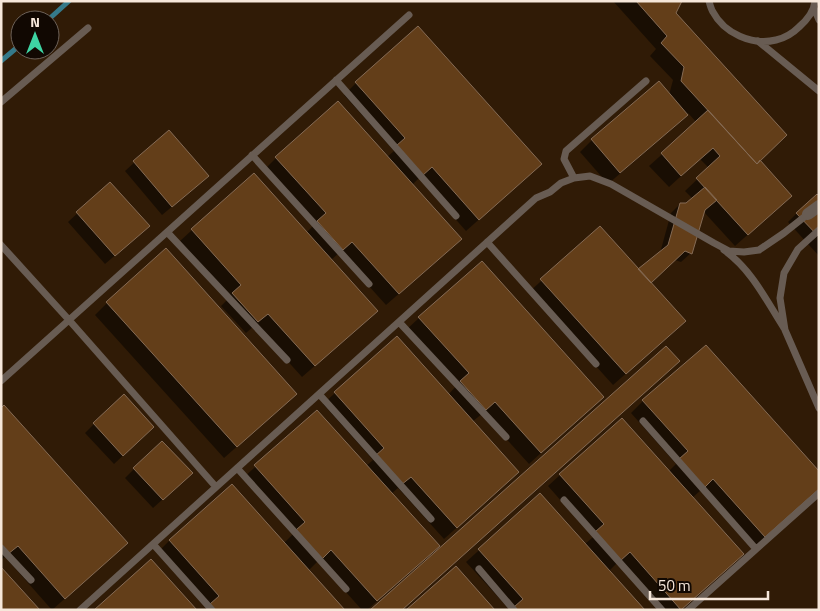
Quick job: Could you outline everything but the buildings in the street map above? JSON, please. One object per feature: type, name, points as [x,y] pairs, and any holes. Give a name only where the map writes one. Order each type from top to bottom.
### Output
[{"type":"street","points":[[808,214],[819,206]]},
{"type":"lane","points":[[709,1],[712,12],[724,27],[740,37],[758,41],[776,40],[792,33],[805,22],[815,5]]},
{"type":"lane","points":[[815,5],[819,20]]},
{"type":"lane","points":[[1,381],[409,15]]},
{"type":"lane","points":[[1,102],[88,28]]},
{"type":"lane","points":[[758,41],[819,91]]},
{"type":"lane","points":[[336,80],[456,216]]},
{"type":"lane","points":[[574,178],[564,159],[566,151],[646,81]]},
{"type":"lane","points":[[252,155],[369,284]]},
{"type":"lane","points":[[80,610],[536,198],[550,192],[561,182],[574,178],[590,176],[611,184],[714,244],[735,259],[753,279],[785,330],[819,408]]},
{"type":"lane","points":[[714,244],[728,250],[744,252],[759,250],[808,214]]},
{"type":"lane","points":[[785,330],[780,298],[784,273],[798,250],[819,230]]},
{"type":"lane","points":[[167,232],[287,360]]},
{"type":"lane","points":[[487,242],[596,364]]},
{"type":"lane","points":[[1,245],[216,487]]},
{"type":"lane","points":[[399,322],[506,437]]},
{"type":"lane","points":[[318,394],[431,519]]},
{"type":"lane","points":[[643,421],[756,549]]},
{"type":"lane","points":[[237,468],[346,589]]},
{"type":"lane","points":[[688,610],[819,493]]},
{"type":"lane","points":[[564,500],[662,610]]},
{"type":"lane","points":[[153,544],[212,610]]},
{"type":"lane","points":[[1,548],[31,580]]},
{"type":"lane","points":[[479,569],[514,610]]},
{"type":"waterway","points":[[59,10],[69,1]]},
{"type":"waterway","points":[[1,61],[10,53]]}]
